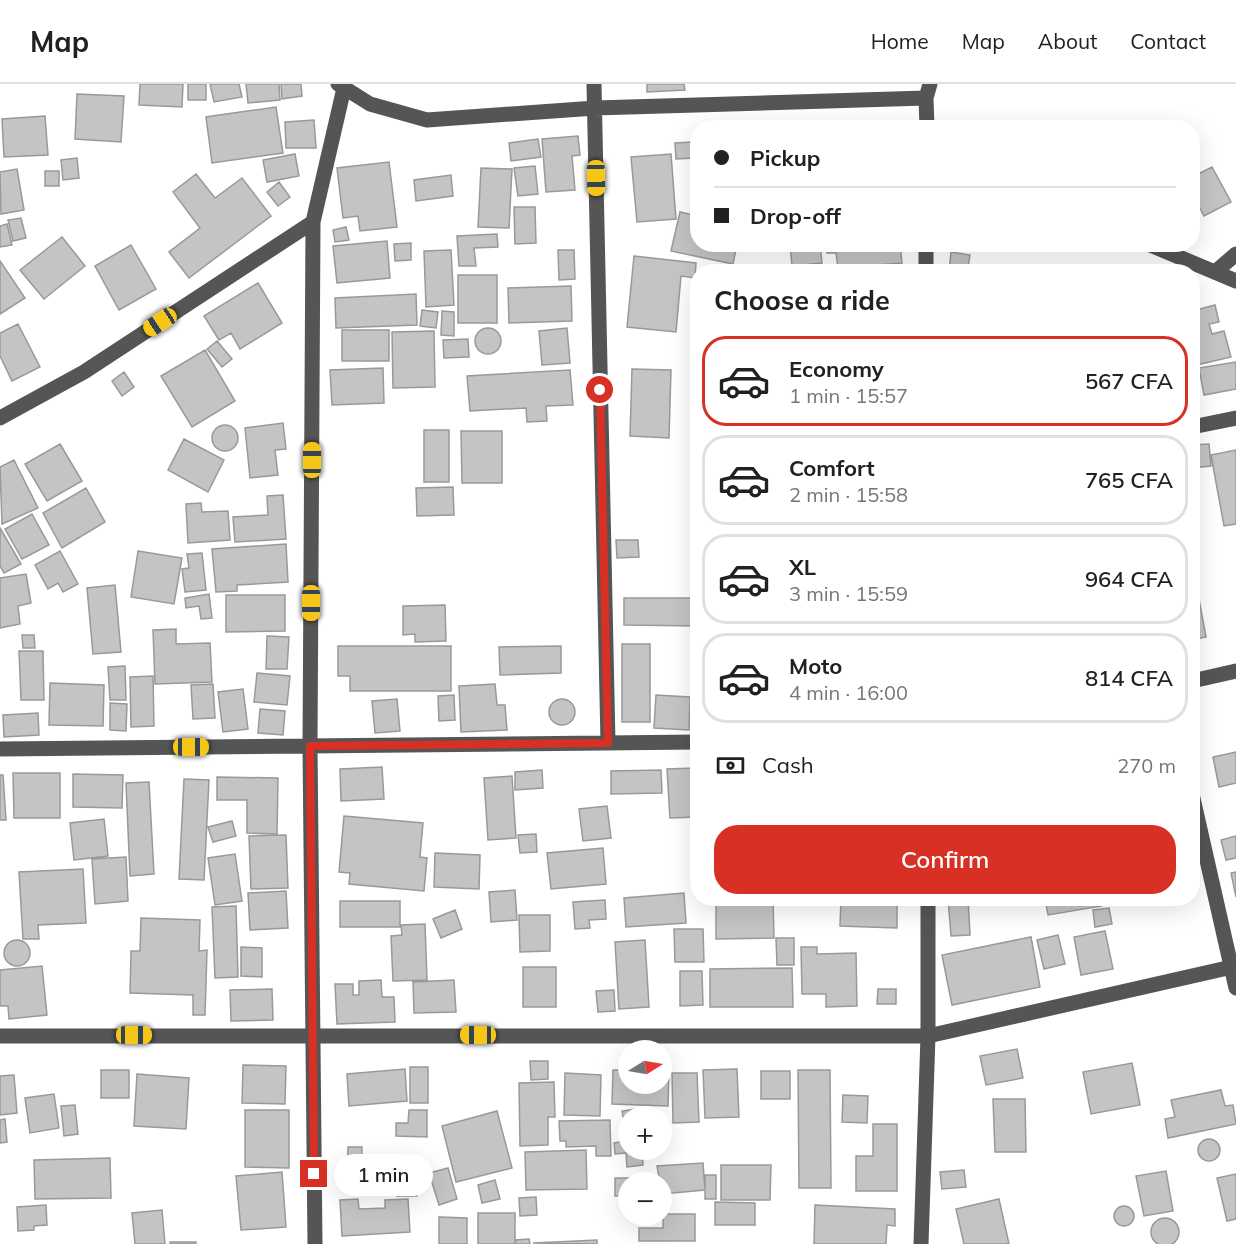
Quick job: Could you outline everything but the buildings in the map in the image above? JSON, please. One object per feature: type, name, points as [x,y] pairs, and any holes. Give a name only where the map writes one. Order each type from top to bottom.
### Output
[{"type":"street","points":[[594,84],[608,743]]},
{"type":"street","points":[[315,1244],[310,746],[313,222],[341,86],[370,104],[427,120],[595,108],[928,91],[927,120]]},
{"type":"street","points":[[0,418],[84,372],[313,222]]},
{"type":"street","points":[[1168,252],[1196,264]]},
{"type":"street","points":[[1215,272],[1236,254]]},
{"type":"street","points":[[1200,266],[1236,280]]},
{"type":"street","points":[[1200,425],[1236,418]]},
{"type":"street","points":[[1200,679],[1236,671]]},
{"type":"street","points":[[0,749],[690,742]]},
{"type":"street","points":[[1200,827],[1234,967],[1236,988]]},
{"type":"street","points":[[921,1244],[928,1036],[928,906]]},
{"type":"street","points":[[0,1036],[928,1036],[1234,967]]},
{"type":"route","points":[[314,1174],[310,746],[608,743],[600,390]]}]
